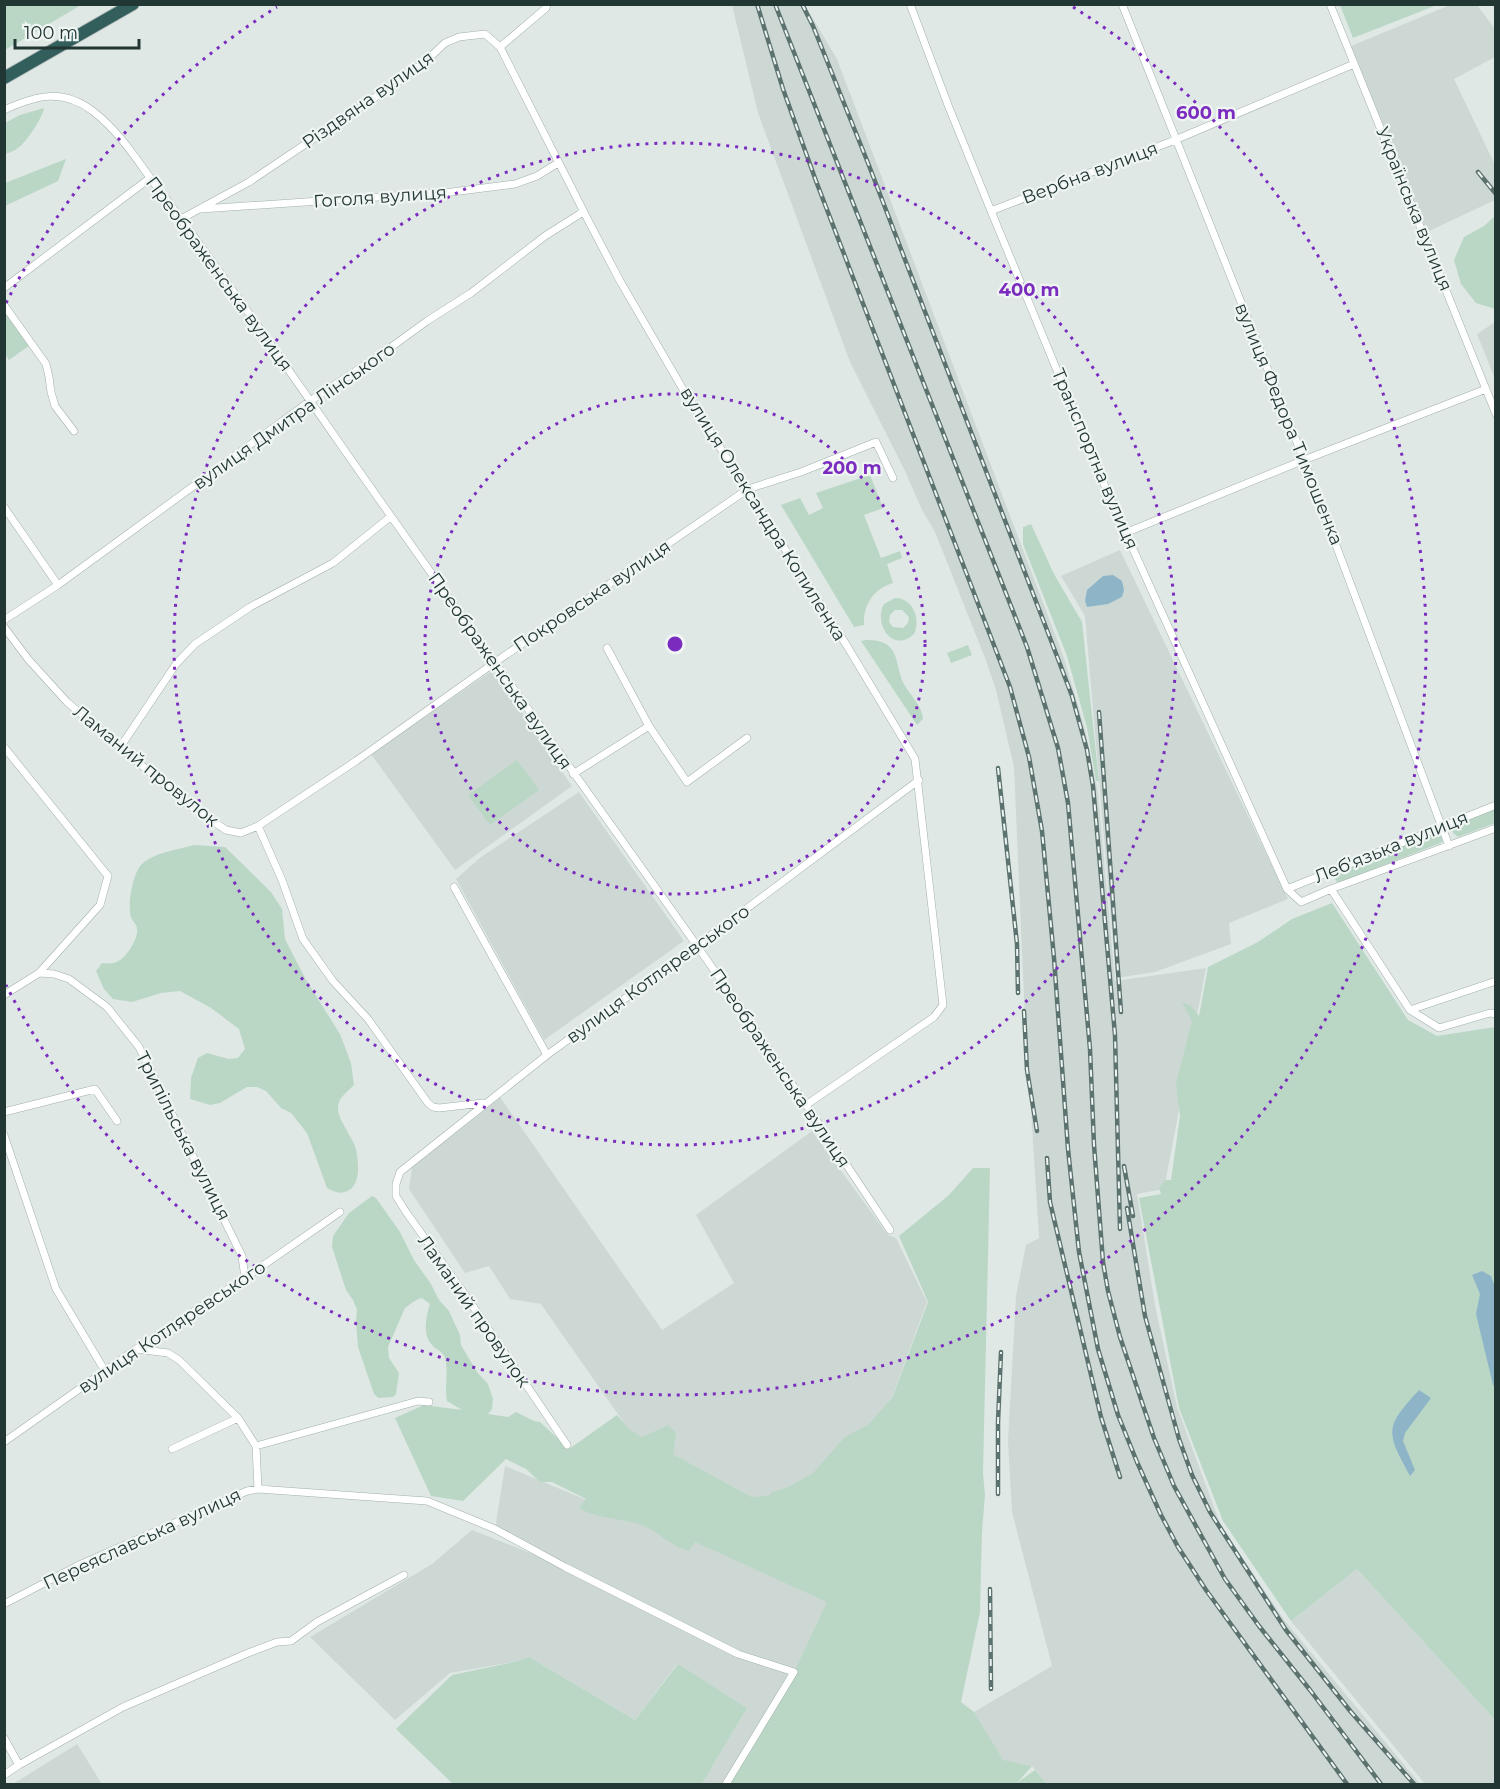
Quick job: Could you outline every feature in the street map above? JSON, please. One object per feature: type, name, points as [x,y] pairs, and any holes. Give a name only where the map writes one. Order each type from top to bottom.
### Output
[{"type":"highway","points":[[4,78],[133,4]]},
{"type":"street","points":[[500,47],[546,8],[547,4]]},
{"type":"street","name":"Транспортна вулиця","points":[[910,4],[991,211],[1125,533],[1287,889],[1301,902]]},
{"type":"street","name":"вулиця Федора Тимошенка","points":[[1122,4],[1304,460],[1449,846]]},
{"type":"street","name":"Українська вулиця","points":[[1330,4],[1496,414]]},
{"type":"street","name":"Різдвяна вулиця","points":[[181,219],[249,182],[398,82],[445,43],[459,37],[485,34],[500,47]]},
{"type":"street","name":"вулиця Олександра Копиленка","points":[[500,47],[583,212],[684,391],[847,646],[915,759],[943,1005],[934,1017],[806,1105]]},
{"type":"street","name":"Вербна вулиця","points":[[991,211],[1175,140],[1354,64]]},
{"type":"street","name":"Преображенська вулиця","points":[[4,110],[33,98],[59,96],[83,104],[102,118],[124,142],[181,219],[696,946],[890,1230]]},
{"type":"street","name":"Гоголя вулиця","points":[[197,210],[452,192],[515,184],[537,176],[558,163]]},
{"type":"street","points":[[4,288],[150,178]]},
{"type":"street","name":"вулиця Дмитра Лінського","points":[[4,620],[58,585],[310,401],[471,293],[545,236],[583,212]]},
{"type":"street","points":[[4,305],[46,364],[55,406],[74,431]]},
{"type":"street","points":[[1125,533],[1486,389]]},
{"type":"street","name":"Покровська вулиця","points":[[258,826],[356,761],[494,663],[748,489],[801,472],[876,442],[893,478]]},
{"type":"street","points":[[4,507],[58,585]]},
{"type":"street","points":[[121,746],[176,664],[195,644],[250,607],[333,562],[390,517]]},
{"type":"street","name":"Ламаний провулок","points":[[4,627],[28,659],[67,702],[187,804],[234,833],[241,833],[258,826]]},
{"type":"street","points":[[607,648],[649,726],[687,782],[747,738]]},
{"type":"street","points":[[573,774],[649,726]]},
{"type":"street","points":[[4,747],[108,876],[100,905],[39,973],[4,995]]},
{"type":"street","name":"вулиця Котляревського","points":[[399,1172],[548,1055],[919,780]]},
{"type":"street","name":"Леб'язька вулиця","points":[[1287,889],[1496,805]]},
{"type":"street","points":[[258,826],[282,880],[303,939],[333,981],[368,1019],[428,1102],[433,1107],[439,1108],[485,1103]]},
{"type":"street","name":"Леб'язька вулиця","points":[[1301,902],[1496,828]]},
{"type":"street","points":[[454,887],[548,1055]]},
{"type":"street","points":[[1331,889],[1410,1010],[1439,1028],[1490,1013],[1496,1014]]},
{"type":"street","name":"Трипільська вулиця","points":[[39,973],[54,974],[69,979],[107,1007],[139,1047],[242,1256],[245,1278]]},
{"type":"street","points":[[1410,1010],[1496,981]]},
{"type":"street","points":[[4,1112],[95,1089],[117,1121]]},
{"type":"street","points":[[4,1135],[56,1289],[105,1371]]},
{"type":"street","name":"Ламаний провулок","points":[[399,1172],[396,1196],[567,1445]]},
{"type":"street","name":"вулиця Котляревського","points":[[4,1442],[136,1349],[245,1278],[340,1212]]},
{"type":"street","points":[[136,1349],[168,1353],[179,1360],[238,1418],[256,1446],[258,1489]]},
{"type":"street","points":[[256,1446],[418,1401],[429,1402]]},
{"type":"street","points":[[172,1449],[238,1418]]},
{"type":"street","name":"Переяславська вулиця","points":[[4,1604],[77,1566],[247,1491],[258,1489],[428,1501],[495,1529],[738,1654],[794,1672],[726,1785]]},
{"type":"street","points":[[4,1774],[123,1707],[277,1642],[291,1641],[317,1622],[404,1575]]},
{"type":"street","points":[[4,1738],[19,1765]]},
{"type":"shaded area","points":[[732,5],[805,5],[837,59],[1064,658],[1085,729],[1098,793],[1115,981],[1206,968],[1164,1189],[1137,1194],[1155,1305],[1177,1407],[1221,1526],[1285,1621],[1420,1784],[1047,1784],[1032,1766],[1003,1761],[974,1712],[1052,1666],[1012,1512],[1008,1441],[1016,1296],[1026,1245],[1039,1238],[1024,998],[1014,767],[996,690],[935,532],[850,362],[758,113]]},
{"type":"shaded area","points":[[1450,5],[1477,5],[1495,29],[1495,57],[1454,79],[1495,165],[1495,200],[1427,232],[1351,46]]},
{"type":"shaded area","points":[[1495,322],[1495,379],[1477,334]]},
{"type":"shaded area","points":[[1120,550],[1288,899],[1229,923],[1231,944],[1155,972],[1116,978],[1085,616],[1061,576]]},
{"type":"shaded area","points":[[493,670],[572,786],[455,870],[371,754]]},
{"type":"shaded area","points":[[579,792],[684,941],[544,1040],[456,879],[481,857]]},
{"type":"shaded area","points":[[500,1097],[662,1330],[734,1283],[696,1215],[812,1131],[888,1235],[896,1238],[927,1302],[886,1413],[797,1493],[752,1497],[629,1430],[541,1304],[510,1299],[489,1266],[465,1273],[409,1189],[412,1167]]},
{"type":"shaded area","points":[[505,1466],[706,1546],[828,1602],[794,1672],[726,1784],[702,1784],[747,1708],[677,1664],[635,1720],[529,1657],[450,1673],[395,1720],[310,1637],[432,1564],[472,1530],[558,1564],[495,1529]]},
{"type":"shaded area","points":[[1357,1569],[1495,1720],[1495,1784],[1425,1784],[1291,1621]]},
{"type":"shaded area","points":[[77,1744],[102,1784],[13,1784]]},
{"type":"green space","points":[[5,4],[81,4],[81,5],[5,50]]},
{"type":"green space","points":[[1340,5],[1437,5],[1353,38]]},
{"type":"green space","points":[[44,108],[25,141],[12,152],[5,154],[5,123],[20,115]]},
{"type":"green space","points":[[66,159],[58,181],[5,206],[5,183]]},
{"type":"green space","points":[[1495,216],[1495,309],[1476,303],[1461,284],[1454,260],[1464,237],[1484,226]]},
{"type":"green space","points":[[4,310],[30,345],[9,360],[5,354]]},
{"type":"green space","points":[[870,475],[883,508],[864,515],[881,558],[900,551],[902,558],[887,564],[893,583],[875,594],[867,605],[864,625],[854,627],[781,505],[800,498],[809,515],[823,508],[816,493]]},
{"type":"green space","points":[[1031,524],[1054,574],[1082,622],[1099,781],[1096,781],[1087,728],[1067,656],[1023,544],[1023,527]]},
{"type":"green space","points":[[895,598],[911,605],[917,622],[914,634],[899,641],[887,634],[881,620],[884,604]],"holes":[[[895,610],[902,610],[909,617],[908,623],[903,628],[893,627],[889,622],[890,615]]]},
{"type":"green space","points":[[861,641],[886,644],[895,655],[901,678],[922,714],[923,719],[917,725]]},
{"type":"green space","points":[[968,645],[972,655],[951,663],[947,653]]},
{"type":"green space","points":[[517,760],[539,790],[490,825],[468,795]]},
{"type":"green space","points":[[1495,809],[1495,823],[1458,837],[1451,829],[1468,819]]},
{"type":"green space","points":[[1440,832],[1443,842],[1338,883],[1335,879],[1334,873]]},
{"type":"green space","points":[[194,845],[225,847],[271,892],[282,909],[285,939],[306,980],[340,1034],[351,1063],[354,1085],[340,1101],[338,1111],[355,1146],[358,1159],[357,1179],[354,1185],[345,1192],[327,1188],[307,1133],[291,1113],[281,1108],[266,1091],[257,1087],[247,1087],[220,1103],[210,1105],[190,1099],[191,1078],[198,1058],[207,1053],[229,1059],[238,1058],[245,1049],[239,1029],[211,1008],[180,991],[161,993],[132,1002],[113,999],[104,989],[96,971],[102,963],[114,963],[123,958],[134,941],[137,927],[131,917],[130,905],[134,881],[142,864],[153,857]]},
{"type":"green space","points":[[1332,903],[1408,1020],[1437,1036],[1495,1027],[1495,1720],[1357,1569],[1291,1621],[1223,1521],[1179,1408],[1139,1198],[1161,1194],[1159,1188],[1165,1180],[1171,1180],[1180,1116],[1176,1084],[1192,1021],[1182,1002],[1191,1006],[1199,1016],[1208,967],[1258,942],[1292,919]]},
{"type":"green space","points":[[973,1168],[990,1168],[983,1473],[985,1495],[980,1612],[961,1702],[974,1712],[1003,1760],[1032,1766],[1017,1783],[1035,1770],[1047,1784],[726,1784],[794,1672],[827,1602],[695,1542],[689,1551],[639,1524],[586,1512],[579,1508],[586,1499],[552,1482],[540,1482],[526,1469],[506,1459],[463,1501],[431,1496],[395,1418],[424,1405],[462,1410],[447,1401],[445,1358],[432,1345],[427,1336],[426,1319],[430,1304],[422,1298],[405,1308],[388,1347],[389,1358],[399,1373],[396,1394],[393,1397],[378,1398],[374,1394],[358,1347],[357,1310],[346,1290],[332,1247],[333,1236],[349,1213],[372,1196],[376,1198],[400,1232],[439,1300],[449,1311],[460,1335],[461,1345],[477,1372],[488,1384],[493,1399],[492,1409],[488,1414],[508,1417],[516,1412],[540,1422],[569,1449],[617,1415],[629,1429],[642,1437],[668,1425],[676,1433],[673,1454],[752,1497],[770,1495],[813,1473],[845,1437],[868,1425],[892,1398],[928,1302],[899,1236],[949,1195]]},
{"type":"green space","points":[[529,1657],[635,1720],[678,1664],[747,1708],[702,1784],[453,1784],[396,1729],[452,1675]]},
{"type":"water","points":[[1113,575],[1122,581],[1124,590],[1122,597],[1108,604],[1087,607],[1085,601],[1087,590],[1103,576]]},
{"type":"water","points":[[1482,1271],[1491,1276],[1495,1287],[1495,1387],[1476,1314],[1480,1294],[1472,1275]]},
{"type":"water","points":[[1419,1390],[1431,1398],[1405,1433],[1403,1441],[1415,1470],[1410,1476],[1396,1449],[1392,1431],[1399,1413]]},
{"type":"railway","points":[[757,4],[783,89],[816,181],[1010,687],[1029,757],[1042,831],[1068,1149],[1079,1252],[1098,1349],[1118,1415],[1161,1515],[1178,1547],[1206,1590],[1347,1784]]},
{"type":"railway","points":[[775,4],[1027,647],[1058,748],[1068,803],[1090,1049],[1094,1145],[1103,1262],[1120,1337],[1154,1438],[1174,1486],[1225,1579],[1381,1784]]},
{"type":"railway","points":[[802,4],[868,163],[1055,651],[1072,696],[1087,750],[1093,786],[1115,1035],[1120,1229]]},
{"type":"railway","points":[[1478,172],[1496,194]]},
{"type":"railway","points":[[1099,712],[1121,1012]]},
{"type":"railway","points":[[998,768],[1017,944],[1018,993]]},
{"type":"railway","points":[[1024,1011],[1027,1070],[1037,1131]]},
{"type":"railway","points":[[1047,1158],[1050,1202],[1101,1417],[1120,1477]]},
{"type":"railway","points":[[1124,1166],[1133,1216]]},
{"type":"railway","points":[[1127,1208],[1145,1316],[1179,1439],[1192,1475],[1210,1512],[1286,1630],[1351,1712],[1414,1784]]},
{"type":"railway","points":[[998,1494],[1001,1352]]},
{"type":"railway","points":[[990,1589],[991,1689]]}]
